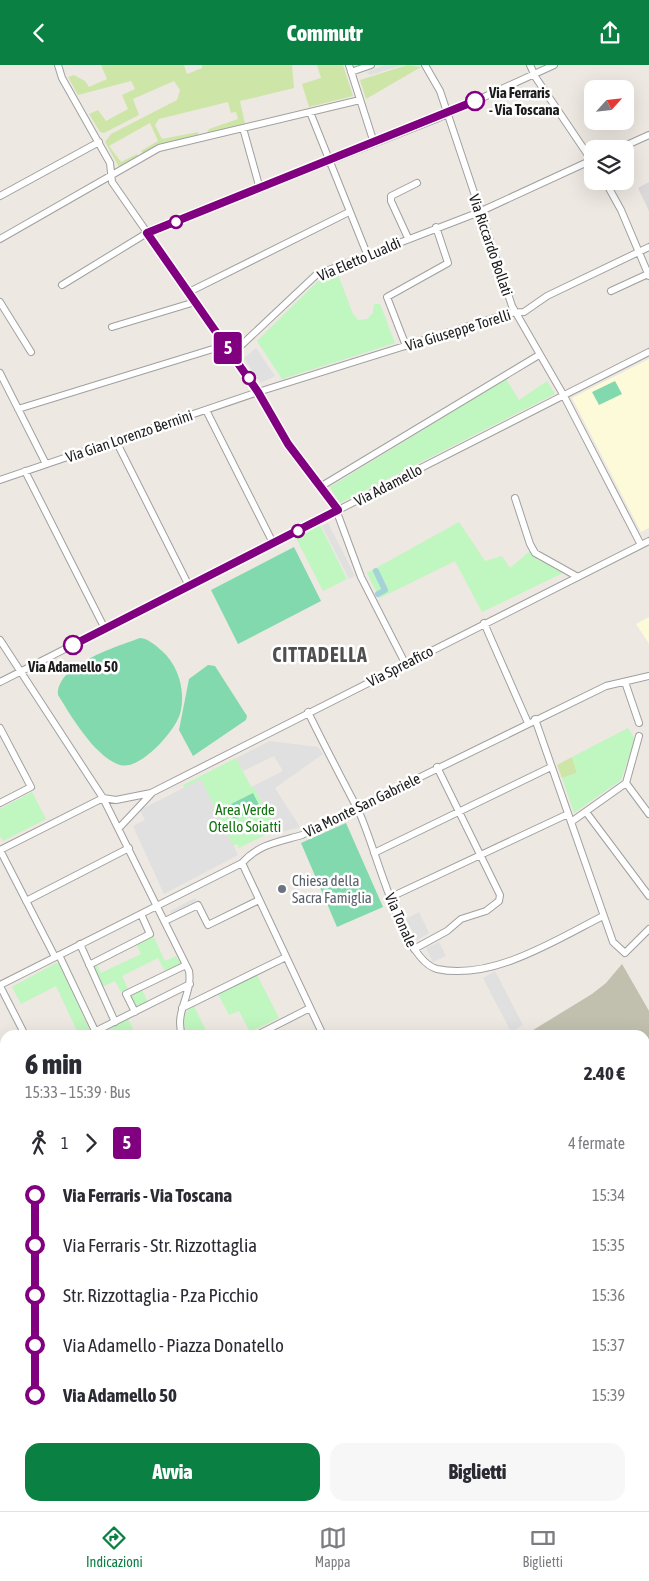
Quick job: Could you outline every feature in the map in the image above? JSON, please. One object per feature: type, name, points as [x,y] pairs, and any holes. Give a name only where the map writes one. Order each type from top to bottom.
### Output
[{"type":"street","points":[[58,65],[62,78],[110,163],[112,182],[258,392],[288,444],[338,510],[338,515],[361,577],[405,663]]},
{"type":"street","points":[[372,65],[350,68],[374,143]]},
{"type":"street","name":"Via Riccardo Bollati","points":[[425,65],[440,91],[516,313],[564,396],[640,545]]},
{"type":"street","points":[[530,65],[534,75],[584,148]]},
{"type":"street","points":[[62,285],[147,233],[448,114],[554,65]]},
{"type":"street","points":[[0,239],[159,148],[360,100]]},
{"type":"street","points":[[310,112],[328,161],[367,254]]},
{"type":"street","points":[[243,128],[260,189]]},
{"type":"street","points":[[634,142],[649,135]]},
{"type":"street","points":[[0,196],[98,142]]},
{"type":"street","name":"Via Eletto Lualdi","points":[[232,355],[316,275],[480,211],[584,164]]},
{"type":"street","points":[[408,238],[390,201],[391,196],[417,183]]},
{"type":"street","points":[[610,190],[621,210],[649,275],[611,291]]},
{"type":"street","points":[[189,292],[349,212]]},
{"type":"street","points":[[406,346],[387,297],[448,263],[436,227]]},
{"type":"street","name":"Via Giuseppe Torelli","points":[[258,392],[524,312],[547,296],[649,247]]},
{"type":"street","points":[[0,302],[31,352]]},
{"type":"street","points":[[112,327],[195,302]]},
{"type":"street","points":[[18,409],[226,345]]},
{"type":"street","name":"Via Adamello","points":[[0,682],[649,352]]},
{"type":"street","points":[[320,487],[539,355]]},
{"type":"street","points":[[0,373],[46,464]]},
{"type":"street","name":"Via Gian Lorenzo Bernini","points":[[0,480],[258,392]]},
{"type":"street","points":[[206,410],[273,543]]},
{"type":"street","points":[[116,441],[189,586]]},
{"type":"street","points":[[25,471],[105,629]]},
{"type":"street","points":[[515,498],[530,544],[535,553],[578,577]]},
{"type":"street","name":"Via Spreafico","points":[[104,798],[116,800],[152,793],[308,712],[649,541]]},
{"type":"street","points":[[484,623],[528,723]]},
{"type":"street","points":[[0,640],[19,673],[104,798],[189,971],[190,984],[179,1018],[181,1030]]},
{"type":"street","name":"Via Monte San Gabriele","points":[[0,986],[242,863],[252,853],[267,844],[302,835],[437,767],[606,686],[649,675]]},
{"type":"street","points":[[624,681],[639,723]]},
{"type":"street","name":"Via Tonale","points":[[308,712],[356,808],[402,928],[414,949],[427,965],[436,969],[456,970],[483,968],[518,959],[603,916]]},
{"type":"street","points":[[535,719],[613,942],[625,953],[649,929]]},
{"type":"street","points":[[0,728],[2,739],[31,787],[0,803]]},
{"type":"street","points":[[571,822],[626,783],[639,736]]},
{"type":"street","points":[[414,949],[447,931],[461,919],[496,905],[500,895],[437,767]]},
{"type":"street","points":[[374,853],[551,767]]},
{"type":"street","points":[[626,783],[649,814]]},
{"type":"street","name":"Via Spreafico","points":[[118,828],[152,793]]},
{"type":"street","points":[[94,1030],[1,853],[104,798]]},
{"type":"street","points":[[586,812],[649,896]]},
{"type":"street","points":[[391,897],[568,814]]},
{"type":"street","points":[[26,901],[129,848]]},
{"type":"street","points":[[242,863],[321,1030]]},
{"type":"street","points":[[165,921],[198,905],[208,925],[259,900]]},
{"type":"street","points":[[89,965],[150,934],[141,914]]},
{"type":"street","points":[[80,944],[115,1022]]},
{"type":"street","points":[[182,1008],[286,957]]},
{"type":"street","points":[[134,1012],[126,994],[186,965]]},
{"type":"street","points":[[101,1030],[190,984]]},
{"type":"street","points":[[0,986],[22,1030]]},
{"type":"street","points":[[268,1030],[310,1008]]},
{"type":"shaded area","points":[[386,65],[403,65],[370,75],[366,72]]},
{"type":"shaded area","points":[[649,182],[649,211],[638,188]]},
{"type":"shaded area","points":[[256,348],[275,376],[261,383],[244,358]]},
{"type":"shaded area","points":[[649,359],[649,528],[641,532],[572,398]]},
{"type":"shaded area","points":[[328,523],[355,576],[349,579],[322,526]]},
{"type":"shaded area","points":[[649,617],[649,644],[636,624]]},
{"type":"shaded area","points":[[270,741],[318,747],[323,754],[275,788],[300,827],[279,833],[253,786],[283,771],[274,756],[243,771],[236,758]]},
{"type":"shaded area","points":[[201,779],[238,855],[164,894],[133,826],[145,820],[140,810]]},
{"type":"shaded area","points":[[195,898],[197,902],[171,914],[170,911]]},
{"type":"shaded area","points":[[419,912],[429,933],[417,940],[406,919]]},
{"type":"shaded area","points":[[439,942],[446,956],[433,962],[426,948]]},
{"type":"shaded area","points":[[622,964],[649,1011],[649,1030],[533,1030],[592,994],[606,983]]},
{"type":"shaded area","points":[[495,971],[523,1025],[514,1030],[510,1030],[483,978]]},
{"type":"green space","points":[[101,65],[184,65],[187,74],[202,68],[202,65],[292,65],[294,88],[240,101],[245,124],[206,134],[209,129],[238,119],[236,112],[231,113],[228,102],[159,119],[155,125],[162,139],[198,132],[198,135],[160,144],[143,154],[141,151],[158,141],[150,123],[109,146],[121,162],[137,154],[138,157],[119,167],[105,142],[111,134],[177,100],[180,90],[174,81],[133,99],[139,115],[104,133],[100,132],[89,114],[98,110],[106,121],[128,109],[122,95],[135,89],[131,81],[78,95],[68,77],[74,75],[85,81],[89,87],[107,79]]},
{"type":"green space","points":[[317,65],[343,65],[353,96],[309,107],[302,84],[321,78]]},
{"type":"green space","points":[[407,65],[421,67],[366,99],[360,80]]},
{"type":"green space","points":[[337,272],[353,314],[358,320],[367,319],[373,313],[374,304],[380,304],[395,343],[282,379],[257,341],[317,282]]},
{"type":"green space","points":[[506,379],[519,400],[547,381],[555,394],[340,503],[330,487]]},
{"type":"green space","points":[[615,381],[622,394],[599,405],[592,392]]},
{"type":"green space","points":[[459,522],[485,561],[502,556],[510,568],[530,551],[538,560],[565,572],[482,612],[455,561],[380,598],[379,596],[388,590],[381,575],[377,577],[383,588],[377,593],[367,573]]},
{"type":"green space","points":[[320,525],[347,579],[323,591],[296,538]]},
{"type":"green space","points":[[294,547],[321,601],[238,644],[211,590]]},
{"type":"green space","points":[[140,638],[162,651],[173,664],[180,680],[182,706],[177,721],[156,748],[137,762],[120,765],[102,754],[84,735],[58,695],[60,684],[77,666],[103,652]]},
{"type":"green space","points":[[208,665],[215,666],[247,716],[246,720],[193,756],[179,730],[189,679]]},
{"type":"green space","points":[[628,728],[635,739],[621,780],[574,813],[562,778],[577,773],[572,757]]},
{"type":"green space","points":[[572,757],[577,773],[562,778],[557,765]]},
{"type":"green space","name":"Area Verde Otello Soiatti","points":[[236,758],[251,787],[253,786],[277,829],[239,848],[237,844],[233,846],[201,780],[185,788],[183,785]]},
{"type":"green space","points":[[32,792],[46,819],[3,841],[0,836],[0,809]]},
{"type":"green space","points":[[253,793],[260,807],[234,820],[227,806]]},
{"type":"green space","points":[[346,823],[383,907],[337,927],[301,843]]},
{"type":"green space","points":[[153,935],[165,961],[176,956],[181,964],[165,971],[158,958],[122,976],[128,989],[121,992],[115,981],[102,987],[91,966],[96,963],[101,973],[141,954],[136,943]]},
{"type":"green space","points":[[56,963],[59,964],[90,1030],[77,1030],[56,986],[21,1004],[12,987]]},
{"type":"green space","points":[[257,975],[279,1018],[254,1030],[249,1030],[239,1011],[229,1015],[218,994]]},
{"type":"green space","points":[[142,989],[148,1003],[136,1009],[129,995]]},
{"type":"green space","points":[[194,1006],[206,1030],[186,1030],[184,1018],[190,1008]]},
{"type":"green space","points":[[128,1019],[134,1030],[106,1030]]},
{"type":"waterway","points":[[376,571],[385,590],[378,594]]},
{"type":"bus line","name":"5","points":[[73,645],[338,510],[288,444],[258,392],[147,233],[436,119],[475,101]]},
{"type":"place","name":"Via Ferraris - Via Toscana","points":[[475,101]]},
{"type":"place","name":"Via Adamello 50","points":[[73,645]]},
{"type":"place","name":"Chiesa della Sacra Famiglia","points":[[282,889]]},
{"type":"district","name":"CITTADELLA","points":[[320,654]]}]
